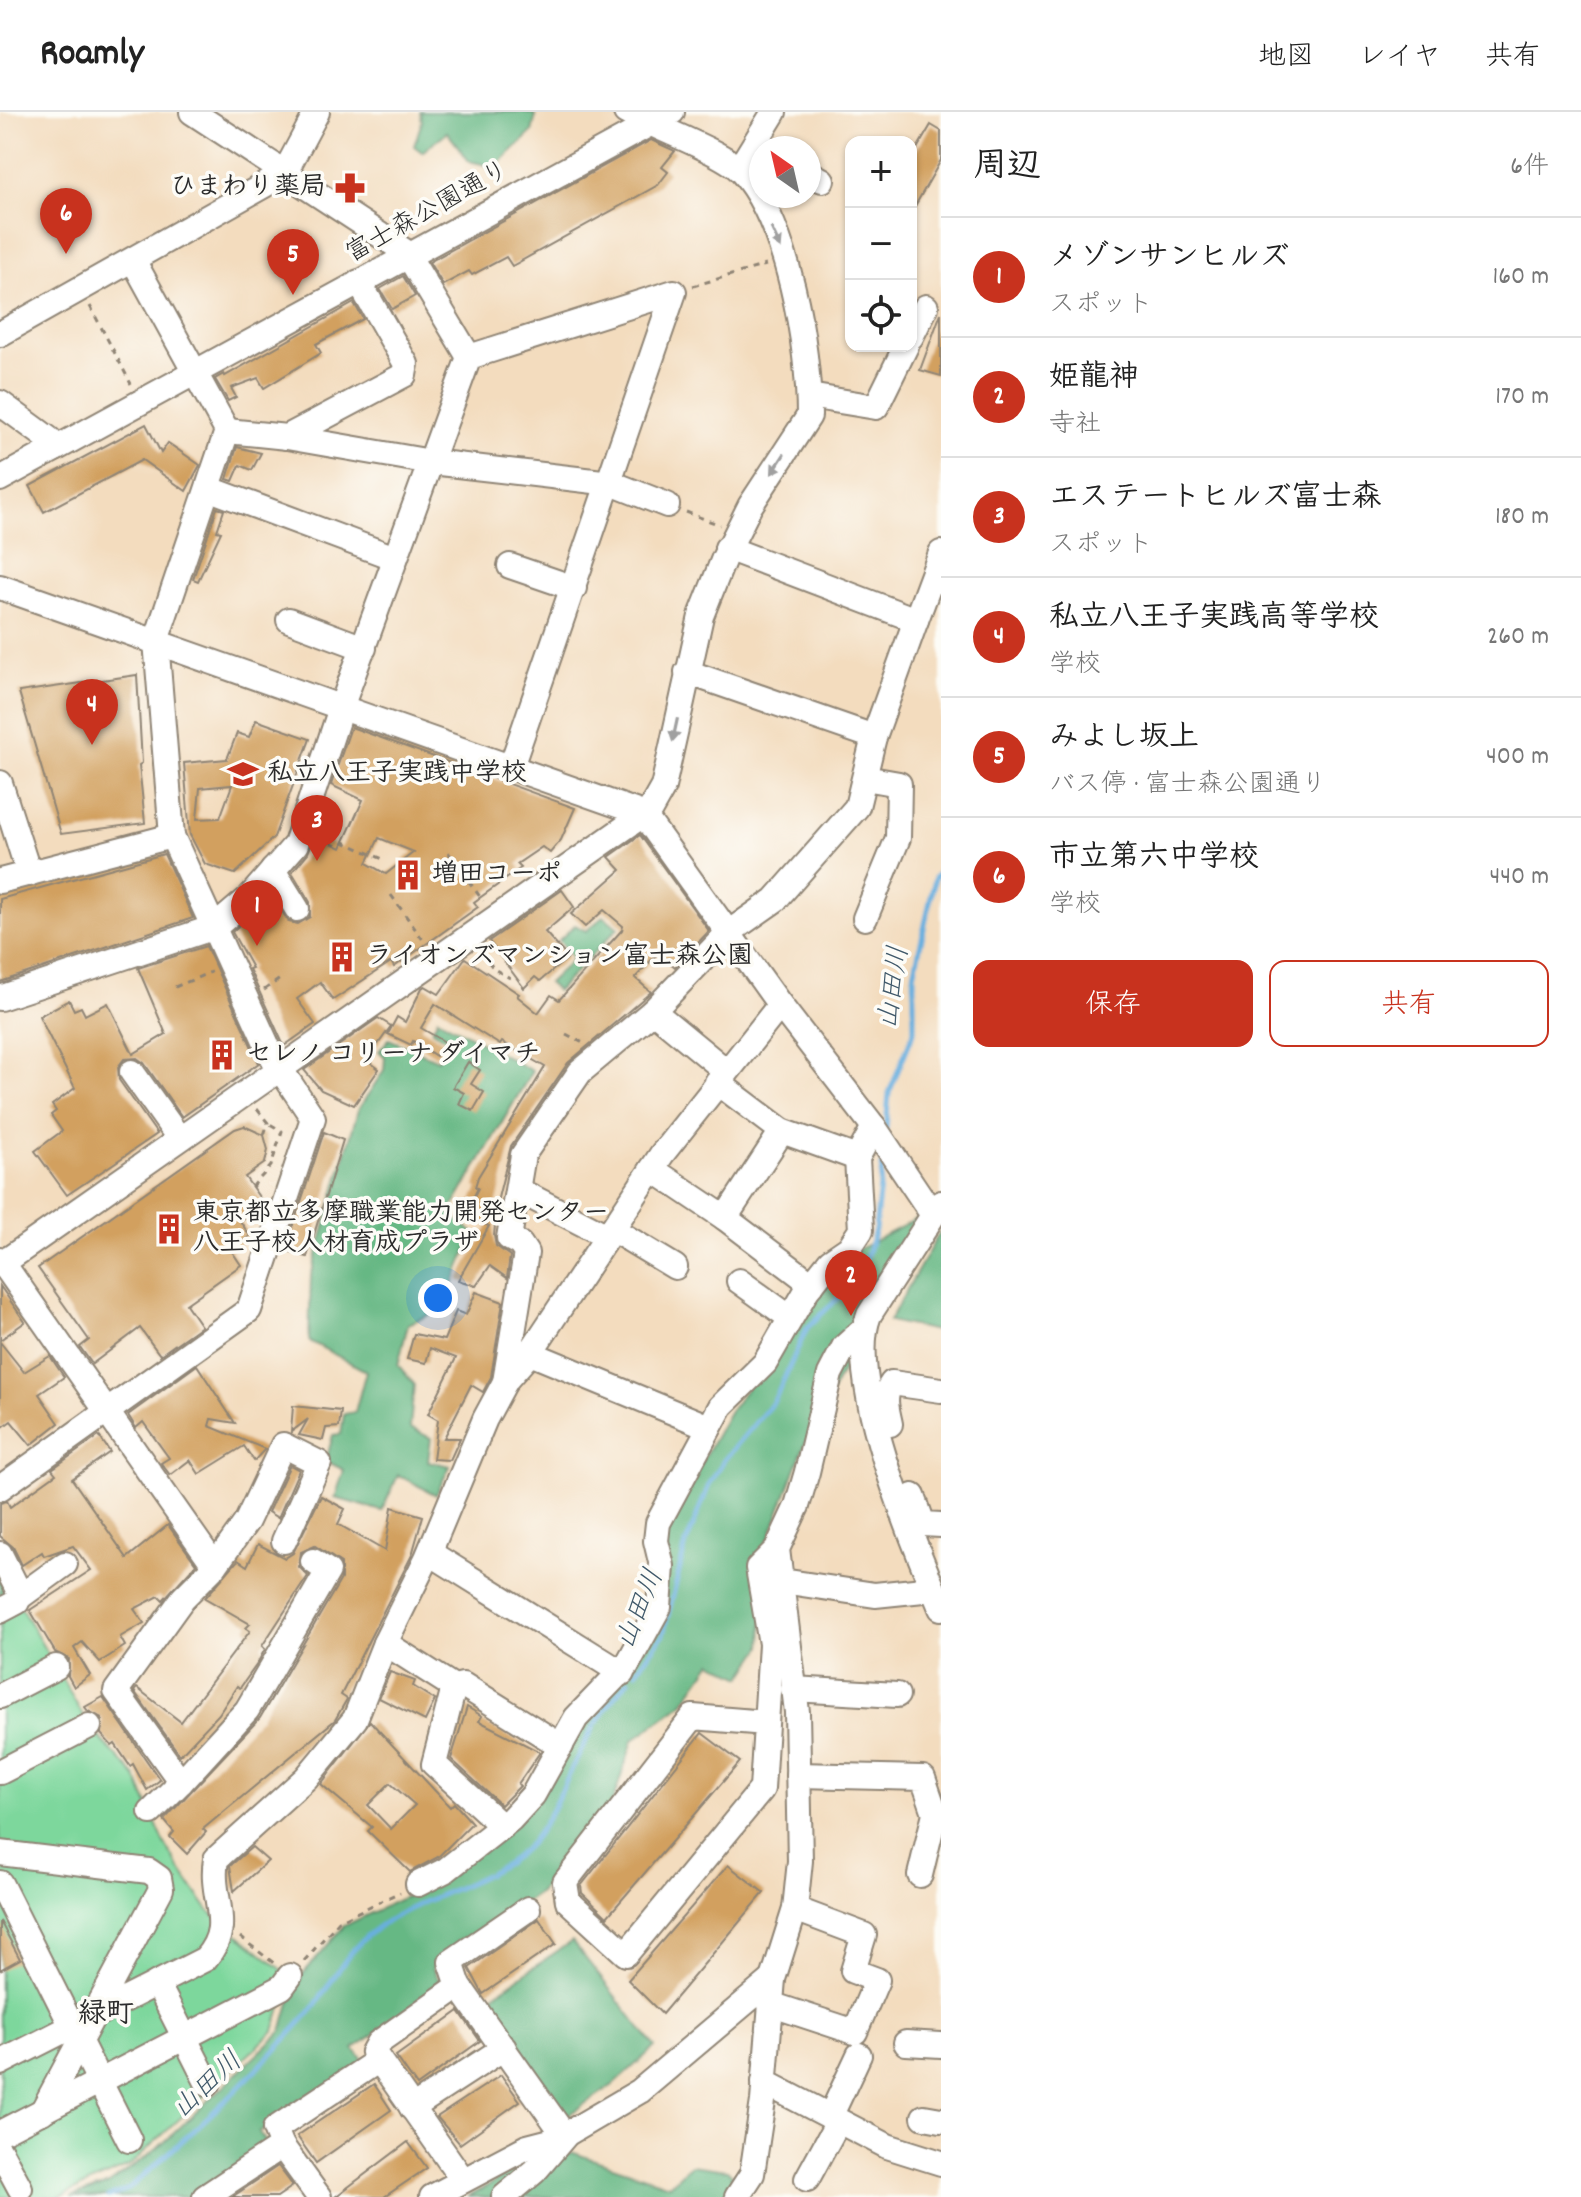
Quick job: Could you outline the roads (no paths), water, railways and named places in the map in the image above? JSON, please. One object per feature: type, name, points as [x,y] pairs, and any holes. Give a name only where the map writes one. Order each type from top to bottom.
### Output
[{"type":"street","points":[[192,112],[409,255],[469,357]]},
{"type":"street","points":[[0,334],[284,174],[317,112]]},
{"type":"street","points":[[215,1566],[1,1262],[650,810],[663,787],[687,672],[725,538],[809,416],[809,396],[786,259],[739,169],[662,118],[626,112]]},
{"type":"street","points":[[765,136],[774,112]]},
{"type":"street","name":"富士森公園通り","points":[[0,479],[662,118]]},
{"type":"street","points":[[739,169],[749,158]]},
{"type":"street","points":[[0,1488],[249,1310],[313,1118],[279,1068],[172,836],[156,641],[210,489],[227,431],[133,260]]},
{"type":"street","points":[[287,437],[404,375],[406,364],[359,282]]},
{"type":"street","points":[[469,357],[674,292],[611,483],[512,764]]},
{"type":"street","points":[[917,325],[926,307]]},
{"type":"street","points":[[809,396],[876,407],[903,352]]},
{"type":"street","points":[[0,998],[215,927],[249,898],[296,844],[342,705],[469,357]]},
{"type":"street","points":[[0,403],[49,439],[55,449]]},
{"type":"street","points":[[227,431],[287,437],[431,462],[611,483],[667,505]]},
{"type":"street","points":[[210,489],[395,558]]},
{"type":"street","points":[[725,538],[916,620]]},
{"type":"street","points":[[505,1382],[526,1253],[520,1244],[509,1238],[523,1155],[580,1072],[653,1011],[728,933],[775,900],[808,867],[857,807],[874,737],[941,553]]},
{"type":"street","points":[[510,566],[574,588]]},
{"type":"street","points":[[0,587],[512,764],[643,814],[780,1005],[937,1209],[864,1329],[844,1347],[830,1374],[797,1506],[777,1549],[758,1568],[771,1644],[762,1789],[626,1954],[568,1901],[565,1882],[693,1717],[766,1723]]},
{"type":"street","points":[[289,620],[364,648]]},
{"type":"street","points":[[687,672],[874,737]]},
{"type":"street","points":[[865,778],[899,784],[898,838],[865,918]]},
{"type":"street","points":[[0,783],[29,874]]},
{"type":"street","points":[[0,881],[172,836]]},
{"type":"street","points":[[273,870],[297,909]]},
{"type":"street","points":[[97,2013],[205,1959],[219,1943],[222,1923],[213,1876],[216,1859],[306,1778],[336,1745],[363,1705],[385,1643],[430,1553],[469,1452],[505,1382],[530,1353],[652,1169],[780,1005]]},
{"type":"street","points":[[653,1011],[782,1131],[857,1158]]},
{"type":"street","points":[[132,1072],[179,1138]]},
{"type":"street","points":[[418,1884],[446,1870],[502,1826],[533,1795],[576,1718],[622,1673],[659,1607],[662,1566],[656,1541],[658,1523],[709,1427],[721,1406],[765,1363],[789,1317],[812,1284],[830,1261],[849,1248],[861,1230],[857,1158],[874,1127]]},
{"type":"street","points":[[725,1218],[782,1131]]},
{"type":"street","points":[[652,1169],[725,1218],[812,1284]]},
{"type":"street","points":[[518,1190],[675,1267]]},
{"type":"street","points":[[739,1281],[789,1317]]},
{"type":"street","points":[[782,1581],[875,1595],[937,1599],[865,1376],[864,1329]]},
{"type":"street","points":[[530,1353],[709,1427]]},
{"type":"street","points":[[941,1390],[892,1383],[886,1391],[891,1454],[923,1524],[941,1525]]},
{"type":"street","points":[[181,1782],[116,1691],[183,1598],[215,1566],[247,1521],[283,1445],[319,1463],[298,1551]]},
{"type":"street","points":[[151,1812],[247,1710],[328,1571],[247,1521]]},
{"type":"street","points":[[737,2197],[752,2174],[773,1979],[795,1909],[800,1861],[793,1689],[777,1549]]},
{"type":"street","points":[[430,1553],[622,1673]]},
{"type":"street","points":[[0,1554],[21,1596],[65,1564]]},
{"type":"street","points":[[385,1643],[454,1687],[463,1685],[561,1746]]},
{"type":"street","points":[[0,1696],[56,1667]]},
{"type":"street","points":[[454,1687],[434,1764],[502,1826]]},
{"type":"street","points":[[793,1689],[897,1695]]},
{"type":"street","points":[[0,1772],[89,1726]]},
{"type":"street","points":[[798,1775],[923,1778],[935,1813],[920,1875]]},
{"type":"street","points":[[0,1853],[149,1871],[159,1878],[161,1889],[97,2013],[77,2034],[42,2112]]},
{"type":"street","points":[[0,1883],[129,2140]]},
{"type":"street","points":[[528,1909],[451,1962],[459,1986],[565,2136]]},
{"type":"street","points":[[770,2004],[855,2032],[877,1980],[853,1971],[864,1935],[795,1909]]},
{"type":"street","points":[[0,2133],[99,2079],[282,1987],[290,1976]]},
{"type":"street","points":[[432,2197],[527,2147],[565,2136],[640,2091],[773,1979]]},
{"type":"street","points":[[157,1983],[208,2084]]},
{"type":"street","points":[[459,1986],[378,2043],[373,2052],[463,2180]]},
{"type":"street","points":[[0,2063],[77,2034]]},
{"type":"street","points":[[906,2043],[941,2045]]},
{"type":"street","points":[[412,2108],[504,2048]]},
{"type":"street","points":[[807,2179],[859,2055]]},
{"type":"street","points":[[319,2197],[282,2146],[275,2129],[379,2060]]},
{"type":"street","points":[[764,2082],[887,2146],[941,2163]]},
{"type":"street","points":[[504,2197],[535,2171],[565,2136]]},
{"type":"street","points":[[205,2197],[282,2146]]},
{"type":"street","points":[[0,2151],[20,2188]]},
{"type":"waterway","name":"山田川","points":[[886,1128],[889,1093],[914,1031],[914,975],[935,878],[941,869]]},
{"type":"waterway","name":"山田川","points":[[636,1672],[663,1635],[686,1544],[709,1485],[724,1460],[774,1401],[807,1328],[860,1277],[875,1230],[883,1158]]},
{"type":"waterway","name":"山田川","points":[[109,2197],[128,2189],[261,2065],[312,2009],[353,1950],[374,1930],[413,1907],[499,1868],[532,1841],[555,1804],[591,1731],[629,1680]]},
{"type":"place","name":"ひまわり薬局","points":[[350,188]]},
{"type":"place","name":"市立第六中学校","points":[[66,254]]},
{"type":"place","name":"みよし坂上","points":[[293,295]]},
{"type":"place","name":"私立八王子実践高等学校","points":[[92,745]]},
{"type":"place","name":"私立八王子実践中学校","points":[[243,774]]},
{"type":"place","name":"エステートヒルズ富士森","points":[[317,861]]},
{"type":"place","name":"増田コーポ","points":[[408,875]]},
{"type":"place","name":"メゾンサンヒルズ","points":[[257,946]]},
{"type":"place","name":"ライオンズマンション富士森公園","points":[[342,957]]},
{"type":"place","name":"セレノ コリーナ ダイマチ","points":[[222,1055]]},
{"type":"place","name":"東京都立多摩職業能力開発センター 八王子校人材育成プラザ","points":[[169,1229]]},
{"type":"place","name":"姫龍神","points":[[851,1316]]},
{"type":"district","name":"緑町","points":[[106,2016]]}]
